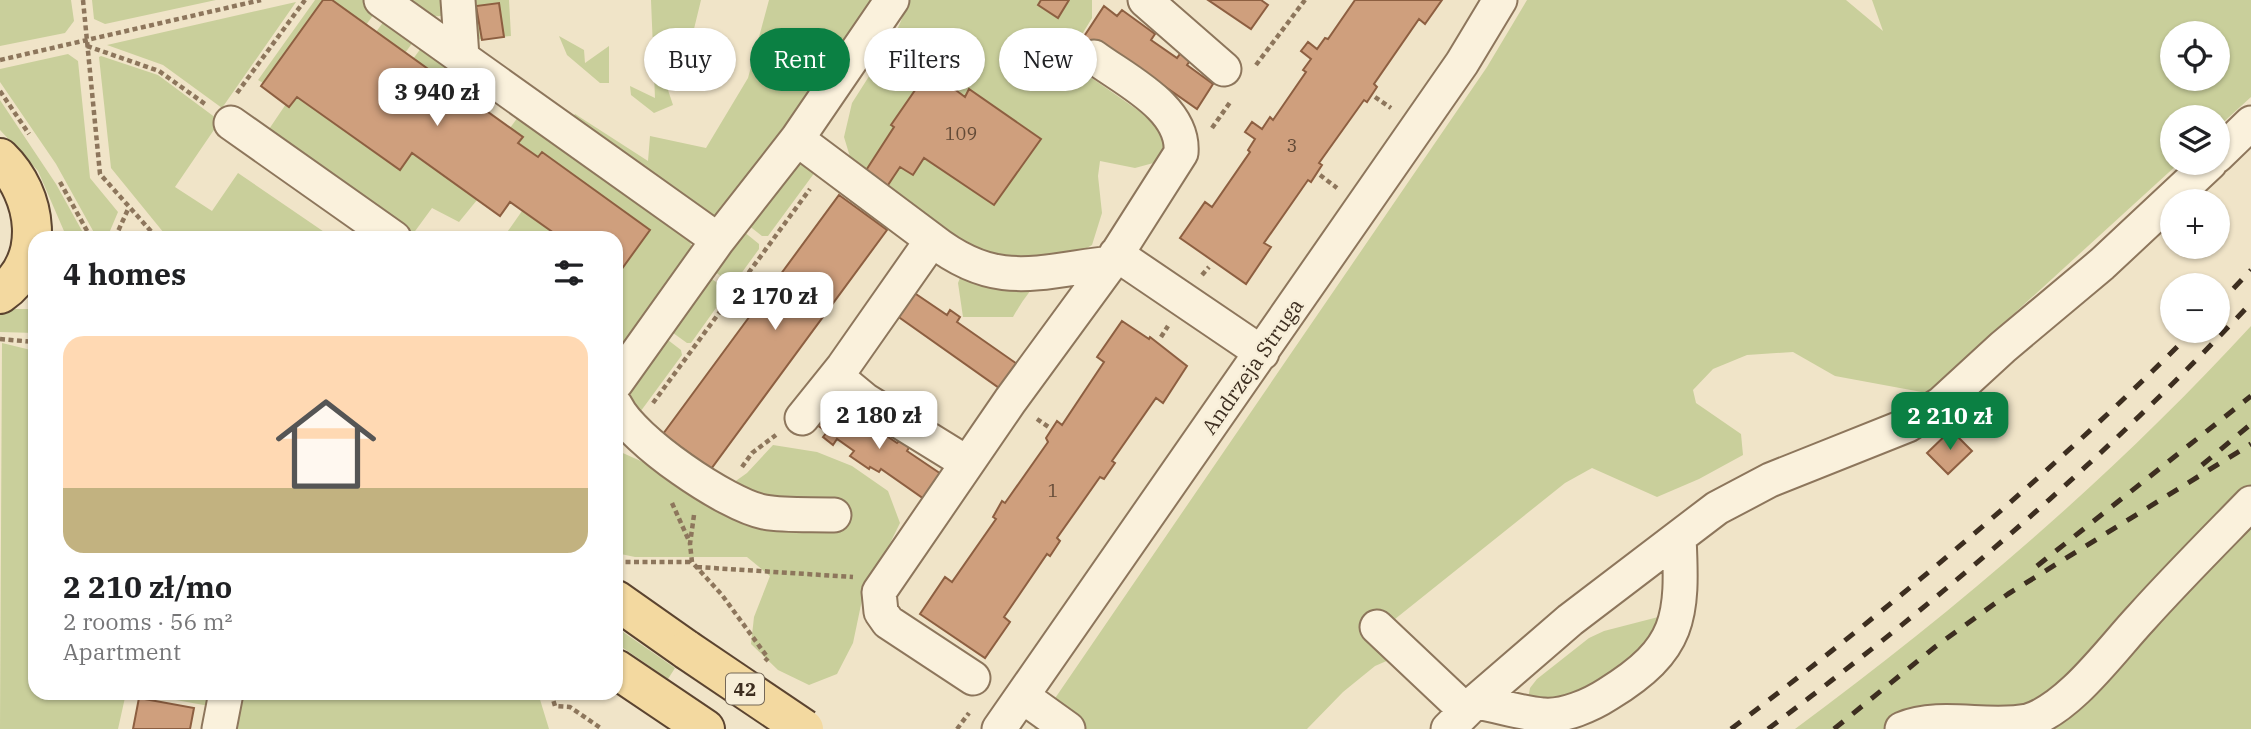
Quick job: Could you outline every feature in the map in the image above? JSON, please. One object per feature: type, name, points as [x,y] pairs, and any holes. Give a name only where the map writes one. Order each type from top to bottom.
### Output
[{"type":"main road","points":[[0,158],[23,186],[36,231]]},
{"type":"main road","points":[[16,290],[28,254]]},
{"type":"main road","name":"42","points":[[623,605],[804,729]]},
{"type":"main road","points":[[623,674],[705,729]]},
{"type":"street","points":[[382,0],[718,240]]},
{"type":"street","points":[[458,0],[462,57]]},
{"type":"street","points":[[623,373],[718,240],[797,139],[892,0]]},
{"type":"street","points":[[1145,0],[1224,69]]},
{"type":"street","name":"Andrzeja Struga","points":[[999,729],[1462,63],[1500,0]]},
{"type":"street","points":[[972,678],[888,622],[881,612],[879,592],[967,463],[1113,259],[1181,153],[1182,143],[1168,114],[1097,59]]},
{"type":"street","points":[[226,108],[385,231]]},
{"type":"street","points":[[2230,143],[2251,123]]},
{"type":"street","points":[[797,139],[954,257],[990,273],[1016,274],[1113,259],[1262,353]]},
{"type":"street","points":[[1463,714],[1570,620],[1717,508],[1770,480],[1898,429],[1926,415],[2102,264],[2197,175]]},
{"type":"street","points":[[802,418],[836,376],[932,240]]},
{"type":"street","points":[[836,376],[865,401],[967,463]]},
{"type":"street","points":[[625,418],[650,447],[711,486],[762,512],[834,515]]},
{"type":"street","points":[[1902,729],[1921,722],[1992,725],[2025,722],[2042,715],[2100,664],[2251,503]]},
{"type":"street","points":[[1377,627],[1463,714],[1544,715],[1591,705],[1632,679],[1665,647],[1675,625],[1681,588],[1679,537]]},
{"type":"street","points":[[1023,696],[1068,729]]},
{"type":"street","points":[[219,729],[225,700]]},
{"type":"path","points":[[82,0],[100,174],[150,231]]},
{"type":"path","points":[[0,60],[261,0]]},
{"type":"path","points":[[88,46],[159,71],[226,108],[304,0]]},
{"type":"path","points":[[625,418],[829,163]]},
{"type":"path","points":[[118,231],[129,207]]},
{"type":"path","points":[[0,339],[28,341]]},
{"type":"path","points":[[1029,414],[1050,428]]},
{"type":"path","points":[[802,418],[711,486],[690,544],[692,562],[696,567],[887,579]]},
{"type":"path","points":[[623,562],[692,562]]},
{"type":"path","points":[[553,700],[555,706],[570,707],[602,729]]},
{"type":"green space","points":[[0,0],[71,0],[74,21],[65,33],[0,46]]},
{"type":"green space","points":[[92,0],[216,0],[105,24],[94,19]]},
{"type":"green space","points":[[315,0],[323,0],[263,83],[258,80]]},
{"type":"green space","points":[[332,0],[363,0],[377,10],[366,25]]},
{"type":"green space","points":[[406,0],[448,0],[444,15],[433,16]]},
{"type":"green space","points":[[469,0],[509,0],[511,36],[475,40]]},
{"type":"green space","points":[[651,0],[701,0],[694,28],[652,28]]},
{"type":"green space","points":[[769,0],[879,0],[870,20],[850,46],[850,28],[761,28]]},
{"type":"green space","points":[[910,0],[1092,0],[1092,18],[1086,28],[999,28],[999,91],[1097,91],[1097,82],[1152,120],[1172,139],[1168,159],[1135,168],[1100,161],[1098,176],[1102,213],[1092,245],[1046,275],[1029,292],[1013,317],[963,317],[958,283],[967,260],[854,170],[844,137],[852,103],[864,84],[864,91],[985,91],[985,28],[898,28]]},
{"type":"green space","points":[[1527,0],[1846,0],[1883,31],[1872,0],[2251,0],[2251,97],[2230,116],[2230,105],[2160,105],[2160,175],[2166,175],[1927,393],[1835,376],[1793,352],[1747,355],[1713,369],[1693,390],[1696,403],[1741,434],[1743,455],[1699,479],[1657,497],[1592,468],[1565,483],[1395,619],[1419,647],[1375,666],[1343,692],[1307,729],[1034,729],[1487,67]]},
{"type":"green space","points":[[296,2],[222,108],[163,65],[107,45]]},
{"type":"green space","points":[[387,17],[416,38],[405,53],[376,32]]},
{"type":"green space","points":[[559,36],[584,50],[585,63],[609,46],[609,83],[600,83],[567,55]]},
{"type":"green space","points":[[424,44],[499,97],[488,112],[413,59]]},
{"type":"green space","points":[[68,54],[78,61],[90,178],[118,212],[110,231],[93,231],[56,164],[0,82],[0,69]]},
{"type":"green space","points":[[99,57],[158,75],[220,121],[175,187],[212,211],[238,173],[323,231],[162,231],[111,168]]},
{"type":"green space","points":[[750,71],[750,91],[815,91],[715,219],[569,122],[575,114],[648,161],[650,136],[706,148]]},
{"type":"green space","points":[[630,86],[655,98],[655,91],[668,91],[673,105],[654,113],[631,95]]},
{"type":"green space","points":[[297,97],[399,170],[412,153],[477,200],[459,222],[432,208],[415,231],[400,231],[263,138],[286,104],[289,107]]},
{"type":"green space","points":[[0,100],[56,184],[82,231],[64,231],[38,171],[0,130]]},
{"type":"green space","points":[[521,113],[690,238],[692,255],[623,349],[623,267],[650,230],[542,152],[538,157],[518,143],[523,137],[510,128]]},
{"type":"green space","points":[[798,160],[818,168],[768,236],[762,236],[748,225]]},
{"type":"green space","points":[[522,211],[551,231],[508,231]]},
{"type":"green space","points":[[743,231],[759,244],[759,249],[735,282],[730,283],[714,271]]},
{"type":"green space","points":[[709,277],[726,289],[726,294],[691,343],[687,343],[669,330]]},
{"type":"green space","points":[[28,309],[28,333],[0,332],[0,312]]},
{"type":"green space","points":[[2251,326],[2251,729],[1795,729],[1916,636],[2033,538],[2145,435]]},
{"type":"green space","points":[[664,337],[681,350],[682,355],[635,419],[631,406],[633,384],[642,366]]},
{"type":"green space","points":[[2,343],[28,349],[28,700],[124,700],[118,729],[0,729]]},
{"type":"green space","points":[[773,445],[817,452],[852,466],[888,491],[900,523],[862,600],[853,643],[837,674],[809,685],[778,670],[751,644],[754,617],[770,576],[747,557],[635,557],[623,554],[623,453],[679,478],[723,490],[747,473]]},
{"type":"green space","points":[[1666,615],[1670,621],[1589,698],[1528,699],[1530,688],[1537,679],[1589,638],[1604,631]]},
{"type":"green space","points":[[623,632],[675,668],[668,679],[623,648]]},
{"type":"green space","points":[[176,700],[540,700],[549,729],[227,729],[226,709]]},
{"type":"building","points":[[323,0],[332,0],[523,137],[518,143],[538,157],[542,152],[650,230],[623,267],[623,231],[551,231],[510,202],[500,216],[412,153],[400,170],[297,97],[289,107],[261,86]]},
{"type":"building","points":[[1041,0],[1069,0],[1058,18],[1038,5]]},
{"type":"building","points":[[1208,0],[1261,0],[1268,5],[1251,29]]},
{"type":"building","points":[[1355,0],[1442,0],[1425,24],[1419,19],[1374,84],[1377,87],[1367,102],[1364,100],[1319,163],[1322,165],[1311,182],[1308,180],[1264,243],[1271,247],[1246,284],[1180,238],[1205,202],[1212,207],[1250,152],[1248,150],[1255,139],[1245,132],[1252,122],[1262,129],[1270,117],[1273,120],[1306,72],[1303,70],[1311,59],[1301,51],[1308,42],[1317,49],[1325,38],[1328,39]]},
{"type":"building","points":[[499,3],[504,37],[482,40],[476,6]]},
{"type":"building","points":[[1104,6],[1117,16],[1122,10],[1155,34],[1151,40],[1177,58],[1182,51],[1192,58],[1187,65],[1213,84],[1197,109],[1100,41],[1097,47],[1097,28],[1090,28]]},
{"type":"building","points":[[914,91],[957,91],[965,97],[968,91],[972,91],[1041,139],[994,205],[924,158],[913,175],[900,167],[884,191],[863,175],[894,127],[891,125]]},
{"type":"building","points":[[839,195],[887,230],[711,469],[663,434]]},
{"type":"building","points":[[910,290],[947,315],[950,310],[960,317],[957,322],[1020,366],[1002,390],[893,313]]},
{"type":"building","points":[[1122,321],[1149,339],[1150,337],[1187,366],[1163,403],[1156,398],[1112,461],[1115,463],[1104,479],[1100,477],[1057,538],[1060,541],[1050,556],[1047,554],[1004,617],[1010,622],[985,658],[920,614],[945,577],[952,582],[996,519],[993,517],[1002,501],[1005,503],[1048,442],[1046,438],[1057,421],[1062,425],[1104,362],[1097,357]]},
{"type":"building","points":[[834,400],[897,443],[900,440],[910,446],[907,451],[944,476],[927,501],[881,469],[879,472],[870,467],[869,469],[850,456],[854,451],[837,439],[833,445],[823,437],[827,432],[817,425]]},
{"type":"building","points":[[1951,430],[1972,451],[1948,474],[1927,453]]},
{"type":"building","points":[[139,700],[194,708],[190,729],[133,729]]},
{"type":"railway","points":[[2230,292],[2251,270]]},
{"type":"railway","points":[[1768,729],[1895,630],[2019,526],[2138,418],[2251,303]]},
{"type":"railway","points":[[1731,729],[1969,538],[2083,437],[2181,343]]},
{"type":"railway","points":[[2037,566],[2251,396]]},
{"type":"railway","points":[[2202,465],[2251,424]]},
{"type":"railway","points":[[1834,729],[1935,647],[2008,594],[2251,444]]}]
